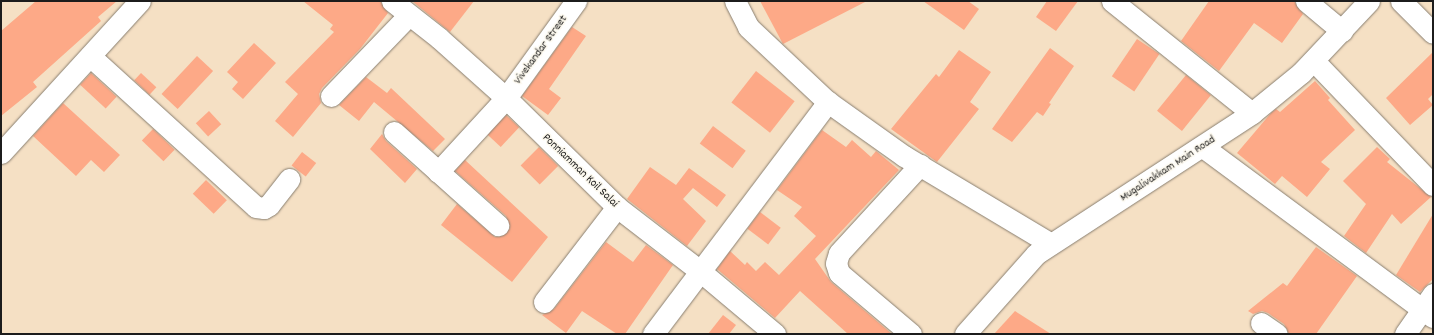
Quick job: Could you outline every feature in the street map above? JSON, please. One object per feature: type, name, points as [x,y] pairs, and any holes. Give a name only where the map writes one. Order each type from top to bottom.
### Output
[{"type":"street","points":[[1,153],[140,1]]},
{"type":"street","name":"Ponniamman Koil Salai","points":[[392,1],[506,98],[617,207],[700,271],[775,334]]},
{"type":"street","name":"Vivekandar Street","points":[[438,172],[506,98],[576,1]]},
{"type":"street","points":[[735,1],[748,27],[828,102],[920,165],[1051,244]]},
{"type":"street","points":[[1112,1],[1252,113]]},
{"type":"street","points":[[1306,1],[1342,31]]},
{"type":"street","name":"Mugalivakkam Main Road","points":[[965,334],[1036,254],[1203,147],[1252,113],[1314,61],[1369,1]]},
{"type":"street","points":[[1401,1],[1433,33]]},
{"type":"street","points":[[331,96],[409,15]]},
{"type":"street","points":[[90,56],[256,206],[264,208],[269,205],[289,179]]},
{"type":"street","points":[[1314,61],[1433,185]]},
{"type":"street","points":[[653,334],[828,102]]},
{"type":"street","points":[[394,132],[498,225]]},
{"type":"street","points":[[1203,147],[1429,307],[1405,334]]},
{"type":"street","points":[[911,334],[839,273],[836,264],[839,253],[920,165]]},
{"type":"street","points":[[544,302],[617,207]]},
{"type":"building","points":[[36,1],[117,1],[98,17],[101,21],[33,82],[37,87],[1,116],[1,31]]},
{"type":"building","points":[[303,1],[380,1],[388,13],[360,49],[322,88],[319,94],[321,103],[293,137],[275,121],[298,94],[285,82],[334,32],[330,29],[333,25]]},
{"type":"building","points":[[412,1],[474,1],[450,32]]},
{"type":"building","points":[[760,1],[867,1],[783,44]]},
{"type":"building","points":[[923,1],[968,1],[979,9],[964,30]]},
{"type":"building","points":[[1047,1],[1078,1],[1056,31],[1036,17]]},
{"type":"building","points":[[1209,1],[1294,1],[1303,14],[1282,43],[1254,23],[1219,71],[1181,41]]},
{"type":"building","points":[[572,27],[586,36],[549,89],[561,98],[548,115],[522,96]]},
{"type":"building","points":[[1137,39],[1159,54],[1134,91],[1112,76]]},
{"type":"building","points":[[254,43],[276,63],[243,99],[232,89],[238,82],[227,72]]},
{"type":"building","points":[[1050,48],[1074,66],[1049,103],[1051,104],[1043,116],[1037,112],[1012,142],[992,129]]},
{"type":"building","points":[[959,50],[991,72],[970,102],[979,109],[937,162],[891,129],[936,74],[939,77]]},
{"type":"building","points":[[1433,52],[1433,94],[1428,99],[1433,105],[1410,125],[1386,98]]},
{"type":"building","points":[[197,56],[213,71],[178,109],[162,94]]},
{"type":"building","points":[[756,71],[795,101],[770,133],[731,103]]},
{"type":"building","points":[[91,73],[117,97],[106,109],[80,85]]},
{"type":"building","points":[[141,73],[156,87],[150,95],[134,80]]},
{"type":"building","points":[[1186,75],[1211,95],[1182,131],[1157,111]]},
{"type":"building","points":[[366,77],[387,93],[391,88],[445,139],[433,151],[374,102],[359,121],[339,105]]},
{"type":"building","points":[[1315,81],[1330,98],[1328,100],[1355,130],[1321,162],[1330,169],[1307,197],[1282,176],[1275,184],[1237,153],[1271,113],[1276,109],[1280,112]]},
{"type":"building","points":[[63,103],[120,155],[104,172],[91,160],[76,176],[33,136]]},
{"type":"building","points":[[209,111],[221,124],[208,136],[196,123]]},
{"type":"building","points":[[506,115],[519,127],[501,147],[488,135]]},
{"type":"building","points":[[713,126],[746,151],[733,168],[700,144]]},
{"type":"building","points":[[153,129],[175,150],[163,161],[142,141]]},
{"type":"building","points":[[822,130],[846,147],[852,140],[871,157],[876,151],[899,170],[815,259],[831,282],[892,334],[848,334],[800,291],[775,318],[717,269],[730,251],[745,265],[747,262],[756,271],[765,262],[779,275],[816,236],[794,216],[802,207],[777,190]]},
{"type":"building","points":[[382,134],[386,141],[417,169],[405,183],[370,149]]},
{"type":"building","points":[[539,147],[558,166],[540,184],[521,165]]},
{"type":"building","points":[[1377,147],[1390,159],[1387,162],[1431,197],[1401,224],[1392,214],[1366,253],[1344,236],[1366,204],[1343,181]]},
{"type":"building","points":[[302,152],[316,163],[306,176],[292,165]]},
{"type":"building","points":[[465,160],[548,237],[512,282],[441,225],[457,204],[495,237],[502,236],[510,228],[506,216],[455,171]]},
{"type":"building","points":[[650,167],[676,185],[689,168],[726,195],[717,207],[693,188],[683,199],[706,221],[687,246],[627,199]]},
{"type":"building","points":[[206,180],[227,200],[214,214],[193,194]]},
{"type":"building","points":[[760,212],[781,228],[768,244],[747,229]]},
{"type":"building","points":[[1433,214],[1433,279],[1420,292],[1396,275]]},
{"type":"building","points":[[606,242],[633,262],[646,245],[673,265],[625,334],[617,334],[582,311],[566,333],[542,315],[554,309]]},
{"type":"building","points":[[1316,247],[1357,276],[1316,334],[1289,334],[1284,324],[1268,313],[1262,311],[1253,314],[1248,311],[1283,283],[1287,286]]},
{"type":"building","points":[[1015,311],[1051,334],[994,334]]},
{"type":"building","points":[[723,315],[736,325],[729,334],[708,334]]}]
